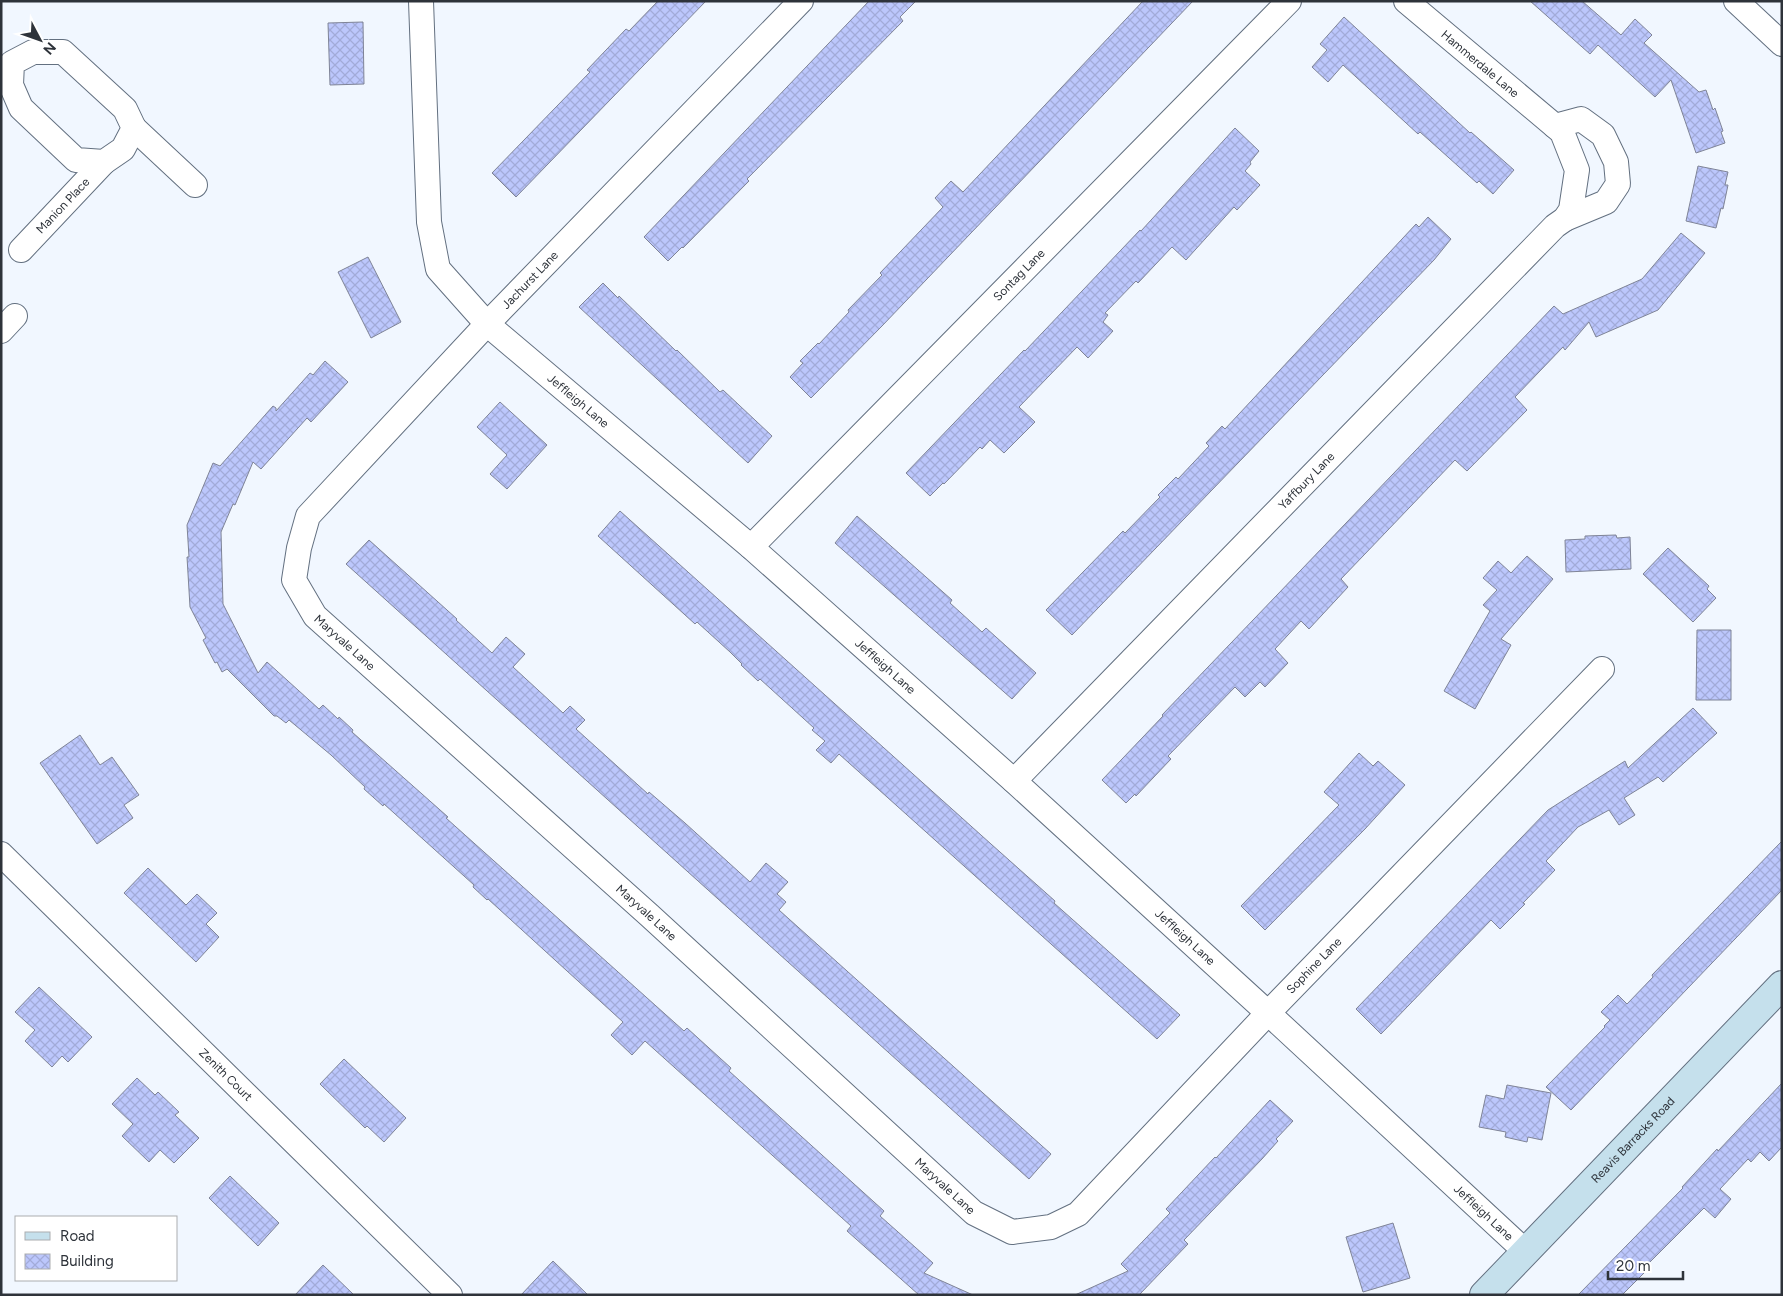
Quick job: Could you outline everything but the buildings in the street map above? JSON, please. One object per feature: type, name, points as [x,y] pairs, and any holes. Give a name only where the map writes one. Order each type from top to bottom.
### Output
[{"type":"main road","name":"Reavis Barracks Road","points":[[1484,1295],[1782,985]]},
{"type":"street","name":"Jeffleigh Lane","points":[[421,1],[429,222],[438,269],[487,324],[751,547],[1014,781],[1526,1252]]},
{"type":"street","name":"Jachurst Lane","points":[[294,580],[299,548],[308,516],[487,324],[801,1]]},
{"type":"street","name":"Sontag Lane","points":[[751,547],[1289,1]]},
{"type":"street","name":"Hammerdale Lane","points":[[1406,1],[1562,132],[1577,170]]},
{"type":"street","points":[[1736,1],[1782,44]]},
{"type":"street","name":"Manion Place","points":[[104,162],[76,160],[21,108],[11,85],[7,58],[33,52],[63,52],[124,109],[134,128],[195,185]]},
{"type":"street","points":[[1555,126],[1581,119],[1603,135],[1616,162],[1618,184],[1606,202],[1565,219]]},
{"type":"street","name":"Manion Place","points":[[21,250],[104,162],[123,149],[134,128]]},
{"type":"street","name":"Yaffbury Lane","points":[[1014,781],[1541,240],[1565,219],[1571,210],[1577,170]]},
{"type":"street","name":"Maryvale Lane","points":[[294,580],[315,616],[649,915],[974,1213],[1012,1232]]},
{"type":"street","name":"Sophine Lane","points":[[1012,1232],[1051,1226],[1078,1214],[1268,1013],[1602,670]]},
{"type":"street","name":"Zenith Court","points":[[1,854],[450,1295]]}]
